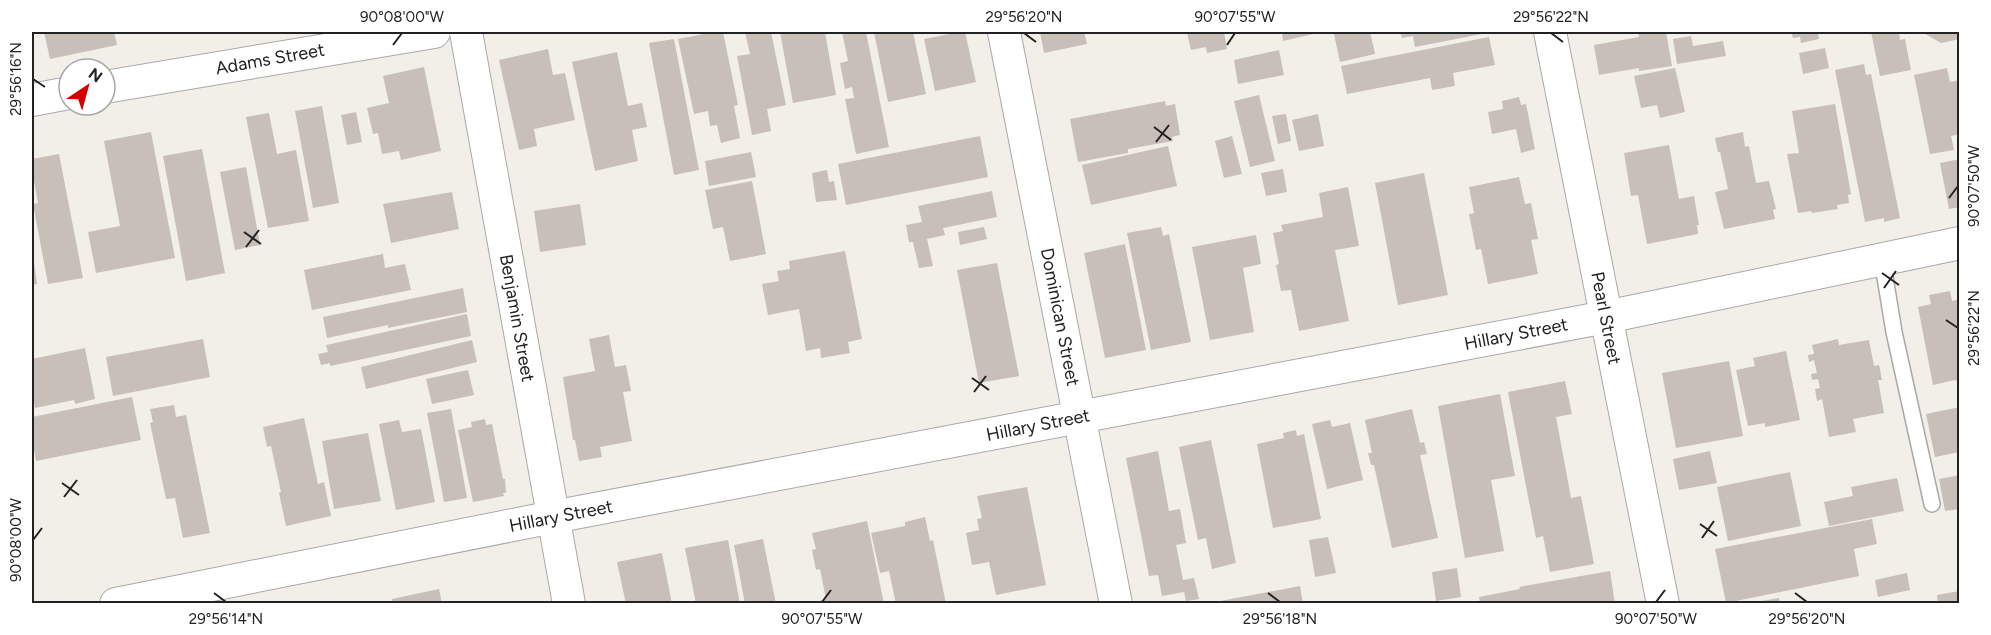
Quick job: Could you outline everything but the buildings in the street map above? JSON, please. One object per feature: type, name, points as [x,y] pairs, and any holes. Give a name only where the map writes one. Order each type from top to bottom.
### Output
[{"type":"street","name":"Adams Street","points":[[117,85],[434,32]]},
{"type":"street","name":"Benjamin Street","points":[[466,32],[568,603]]},
{"type":"street","name":"Dominican Street","points":[[1004,32],[1116,603]]},
{"type":"street","name":"Pearl Street","points":[[1550,32],[1663,603]]},
{"type":"street","points":[[32,100],[57,95]]},
{"type":"street","name":"Hillary Street","points":[[116,603],[553,517],[1606,317],[1959,243]]},
{"type":"lane","points":[[1882,259],[1894,332],[1932,504]]}]
